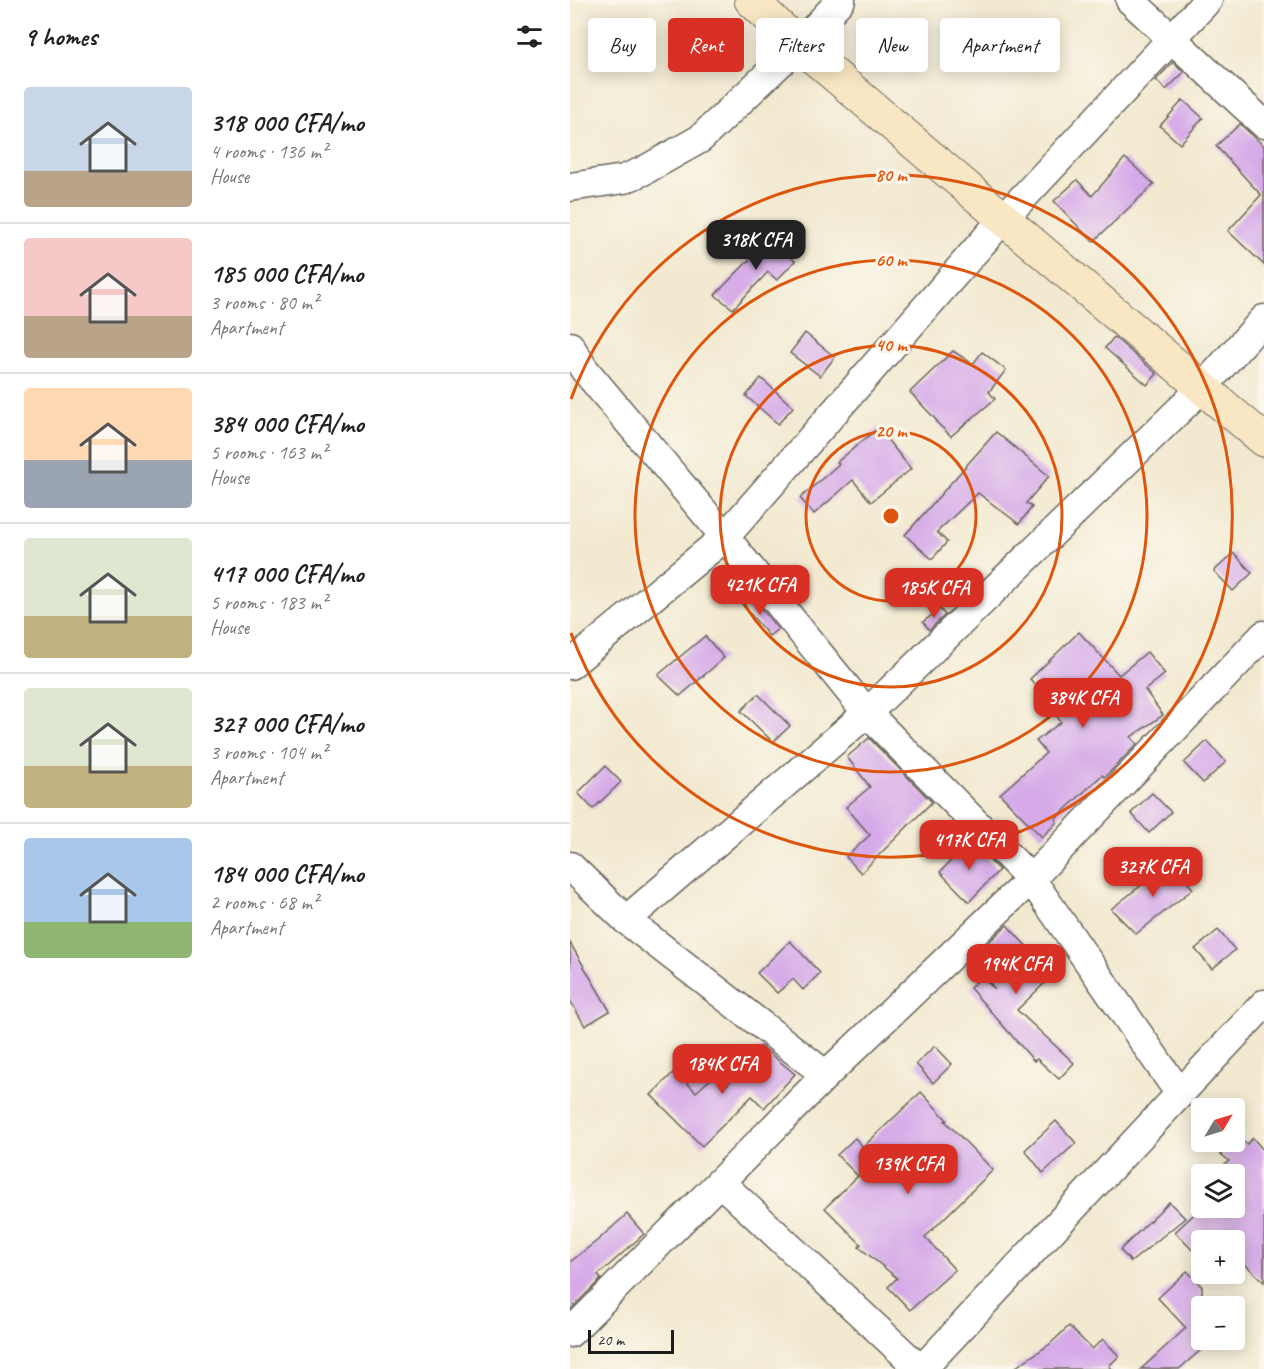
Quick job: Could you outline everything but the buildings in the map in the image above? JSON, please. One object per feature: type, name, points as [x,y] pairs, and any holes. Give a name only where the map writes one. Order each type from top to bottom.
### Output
[{"type":"main road","points":[[751,0],[770,18]]},
{"type":"main road","points":[[831,72],[1264,440]]},
{"type":"street","points":[[824,18],[841,0]]},
{"type":"street","points":[[1131,0],[1264,124]]},
{"type":"street","points":[[570,665],[725,537],[1003,219],[1208,0]]},
{"type":"street","points":[[570,187],[624,178],[643,171],[700,139],[771,72]]},
{"type":"street","points":[[626,920],[867,713],[1203,387],[1264,319]]},
{"type":"street","points":[[570,346],[584,369],[725,537],[867,713],[1031,879],[1180,1094]]},
{"type":"street","points":[[570,1333],[826,1075],[1031,879],[1264,635]]},
{"type":"street","points":[[570,866],[626,920],[826,1075]]},
{"type":"street","points":[[720,1182],[921,1369],[1264,1004]]}]
